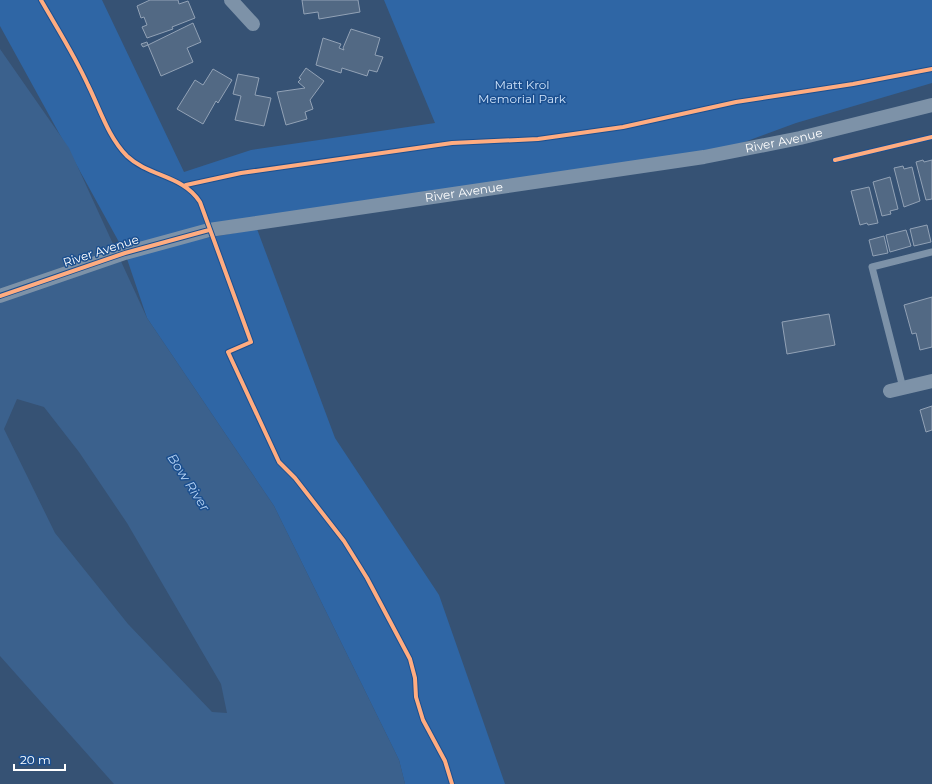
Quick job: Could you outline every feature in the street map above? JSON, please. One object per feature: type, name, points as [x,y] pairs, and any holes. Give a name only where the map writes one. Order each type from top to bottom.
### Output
[{"type":"street","points":[[231,0],[253,24]]},
{"type":"street","name":"River Avenue","points":[[0,296],[125,252],[226,227],[704,157],[800,138],[932,105]]},
{"type":"street","points":[[897,389],[932,381]]},
{"type":"lane","points":[[897,389],[872,267],[932,252]]},
{"type":"green space","name":"Matt Krol Memorial Park","points":[[0,0],[102,0],[184,172],[251,150],[435,123],[384,0],[932,0],[932,83],[796,123],[704,157],[226,227],[133,251],[257,229],[335,438],[439,595],[505,784],[405,784],[399,760],[274,506],[147,318],[125,253],[0,26]]},
{"type":"water","name":"Bow River","points":[[0,49],[69,148],[147,318],[274,506],[399,760],[405,784],[114,784],[0,656]],"holes":[[[17,399],[44,407],[79,452],[127,523],[221,684],[227,713],[212,712],[128,624],[55,533],[4,429]]]},
{"type":"building","points":[[150,0],[178,0],[179,4],[188,1],[195,18],[172,27],[173,29],[147,38],[142,27],[147,25],[144,17],[141,18],[137,6]]},
{"type":"building","points":[[302,0],[358,0],[360,12],[319,19],[318,12],[304,14]]},
{"type":"building","points":[[193,23],[201,42],[187,48],[193,62],[161,76],[148,45]]},
{"type":"building","points":[[351,29],[380,38],[375,55],[383,57],[377,72],[369,70],[367,76],[342,68],[341,73],[316,65],[323,38],[341,44],[339,48],[344,50],[343,48]]},
{"type":"building","points":[[147,42],[148,45],[143,47],[141,44]]},
{"type":"building","points":[[306,68],[324,81],[310,100],[313,109],[305,112],[307,119],[286,125],[277,92],[305,88],[298,82]]},
{"type":"building","points":[[213,69],[232,80],[218,103],[216,101],[203,124],[177,109],[195,80],[203,85]]},
{"type":"building","points":[[238,74],[259,78],[255,95],[271,98],[264,126],[235,120],[241,96],[233,94]]},
{"type":"building","points":[[923,160],[924,162],[932,160],[932,199],[926,200],[916,162]]},
{"type":"building","points":[[903,166],[904,169],[912,167],[920,201],[904,207],[894,168]]},
{"type":"building","points":[[890,177],[898,209],[890,211],[891,214],[882,216],[873,182]]},
{"type":"building","points":[[869,187],[878,223],[868,225],[867,223],[860,225],[851,191]]},
{"type":"building","points":[[927,225],[931,242],[914,246],[910,229]]},
{"type":"building","points":[[906,230],[911,246],[890,252],[886,235]]},
{"type":"building","points":[[884,236],[888,253],[873,256],[869,240]]},
{"type":"building","points":[[932,297],[932,347],[920,350],[916,333],[912,334],[904,305]]},
{"type":"building","points":[[829,314],[835,345],[787,354],[782,322]]},
{"type":"building","points":[[932,406],[932,430],[926,432],[920,410]]},
{"type":"cycle path","points":[[41,0],[66,42],[109,132],[120,148],[136,163],[185,186],[200,202],[251,342],[228,352],[279,462],[295,478],[344,541],[367,578],[410,659],[415,678],[416,697],[423,720],[445,761],[452,784]]},
{"type":"cycle path","points":[[186,185],[241,173],[452,143],[538,139],[623,127],[736,102],[853,84],[932,69]]},
{"type":"cycle path","points":[[835,160],[932,137]]},
{"type":"cycle path","points":[[0,296],[125,253],[209,230]]}]
